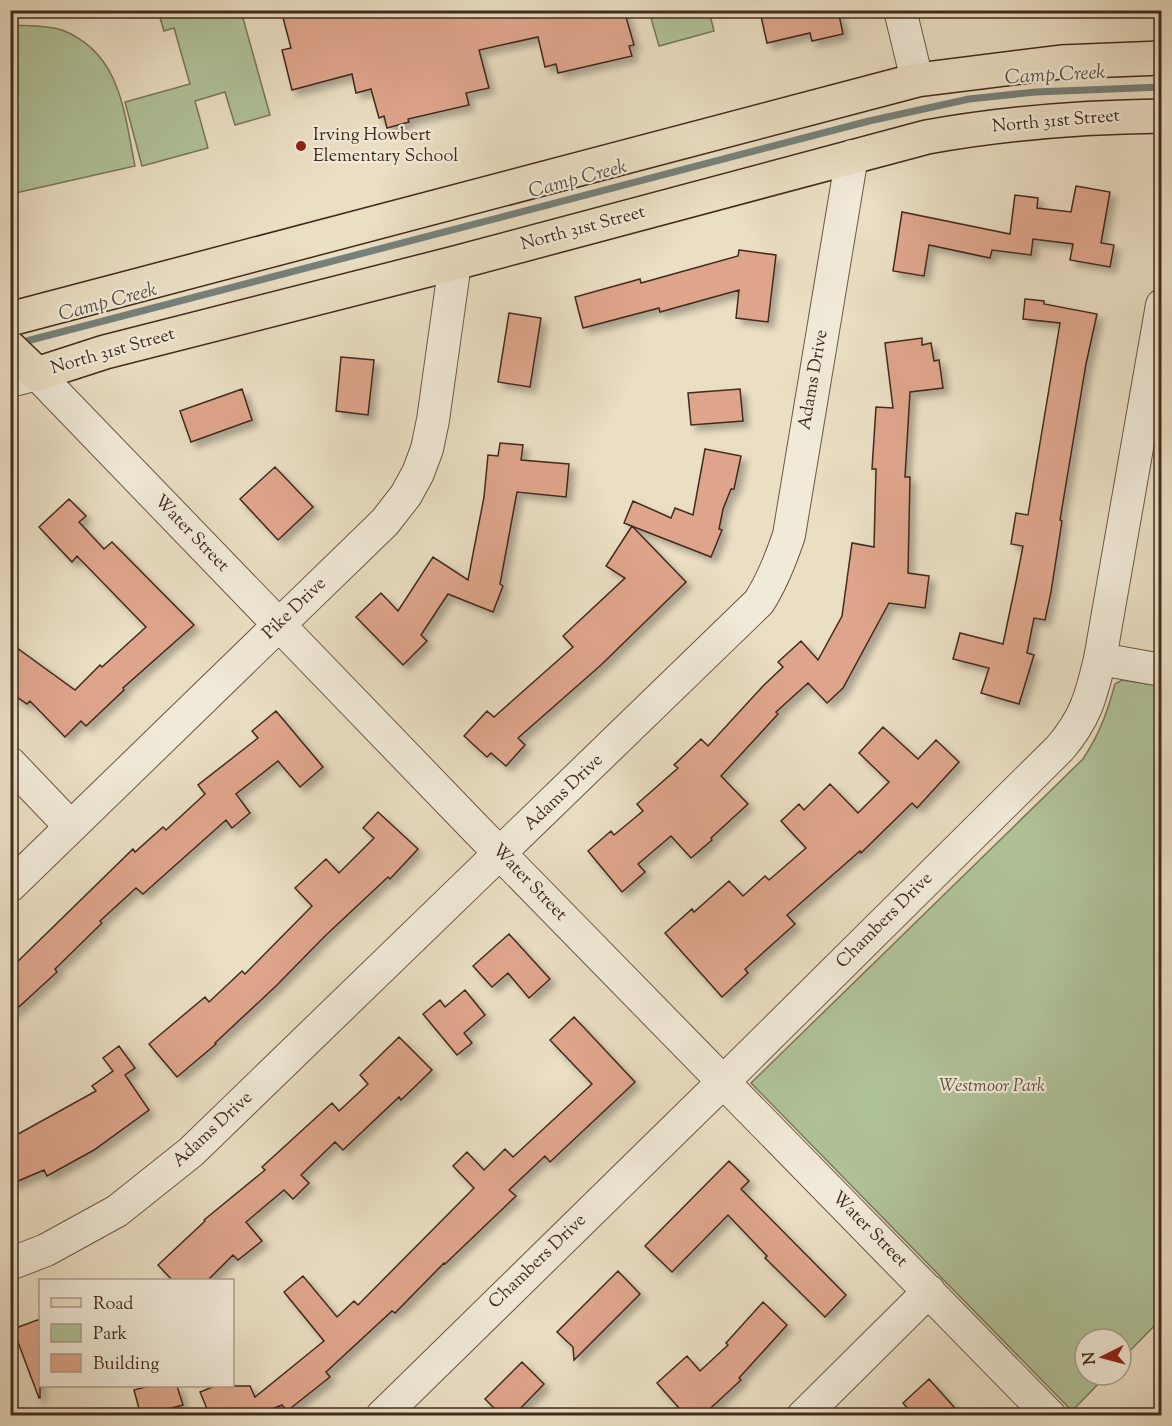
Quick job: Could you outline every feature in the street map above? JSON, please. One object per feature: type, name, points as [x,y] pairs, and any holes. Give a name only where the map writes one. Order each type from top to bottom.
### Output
[{"type":"main road","points":[[10,319],[917,80],[1061,62],[1161,58]]},
{"type":"main road","name":"North 31st Street","points":[[24,377],[105,352],[455,263],[927,137],[1007,125],[1109,116],[1161,116]]},
{"type":"main road","name":"Water Street","points":[[10,348],[24,377]]},
{"type":"street","points":[[900,10],[917,80]]},
{"type":"street","name":"Adams Drive","points":[[10,1264],[46,1250],[117,1211],[192,1152],[759,602],[780,563],[789,535],[852,156]]},
{"type":"street","name":"Pike Drive","points":[[10,886],[385,522],[406,495],[427,450],[455,263]]},
{"type":"street","name":"Chambers Drive","points":[[401,1409],[723,1082],[1060,748],[1075,730],[1086,709],[1100,659],[1161,305]]},
{"type":"street","name":"Water Street","points":[[24,377],[279,625],[1050,1416]]},
{"type":"street","points":[[1100,659],[1161,670]]},
{"type":"street","points":[[10,763],[71,827]]},
{"type":"street","points":[[803,1416],[929,1291]]},
{"type":"green space","points":[[158,11],[241,11],[270,115],[235,125],[225,92],[195,101],[208,148],[142,166],[125,102],[190,84],[174,28],[164,31]]},
{"type":"green space","points":[[649,11],[709,11],[714,31],[659,46]]},
{"type":"green space","points":[[11,25],[56,28],[82,40],[97,53],[108,69],[123,105],[135,166],[11,194]]},
{"type":"green space","name":"Westmoor Park","points":[[1122,680],[1161,686],[1161,1319],[1133,1348],[1133,1327],[1073,1327],[1073,1387],[1095,1387],[1072,1411],[751,1083],[1083,759],[1102,723],[1115,684]]},
{"type":"building","points":[[281,10],[624,10],[634,45],[629,46],[632,56],[558,73],[556,64],[545,67],[538,37],[479,50],[489,88],[466,93],[469,105],[408,119],[409,122],[387,128],[384,116],[379,118],[371,89],[356,93],[352,74],[292,90],[282,50],[291,48]]},
{"type":"building","points":[[766,10],[838,10],[843,34],[812,41],[810,33],[767,43],[761,16],[767,15]]},
{"type":"building","points":[[1076,186],[1110,192],[1101,243],[1114,245],[1110,267],[1070,260],[1073,244],[1033,239],[1031,255],[992,250],[990,258],[929,245],[924,276],[893,271],[902,212],[1010,234],[1015,195],[1038,198],[1037,208],[1071,212]]},
{"type":"building","points":[[739,250],[776,255],[768,322],[736,318],[739,290],[660,312],[659,308],[583,328],[575,297],[640,279],[641,283],[738,256]]},
{"type":"building","points":[[1025,299],[1044,301],[1044,304],[1097,314],[1086,364],[1060,520],[1062,521],[1051,592],[1045,620],[1034,618],[1027,653],[1034,655],[1019,704],[981,693],[989,668],[953,659],[960,633],[1003,644],[1016,582],[1023,546],[1011,544],[1016,513],[1028,515],[1060,323],[1023,319]]},
{"type":"building","points":[[509,313],[541,318],[530,387],[498,382]]},
{"type":"building","points":[[922,338],[922,345],[931,343],[934,361],[939,360],[943,388],[910,392],[905,477],[910,477],[908,573],[929,576],[925,608],[889,603],[843,688],[827,703],[808,683],[776,712],[778,714],[721,776],[748,804],[691,858],[671,836],[638,864],[645,872],[622,892],[588,851],[611,831],[614,835],[643,811],[637,804],[678,768],[674,765],[701,739],[708,746],[783,667],[778,662],[801,641],[818,660],[842,616],[852,543],[874,547],[876,469],[872,469],[876,407],[893,408],[885,343]]},
{"type":"building","points":[[341,357],[374,360],[368,415],[336,411]]},
{"type":"building","points":[[242,389],[252,420],[191,442],[180,411]]},
{"type":"building","points":[[740,389],[743,421],[691,425],[688,393]]},
{"type":"building","points":[[500,443],[523,445],[521,460],[569,464],[566,497],[517,492],[500,584],[503,586],[493,612],[448,594],[421,635],[427,641],[403,665],[356,617],[381,593],[398,611],[433,557],[468,580],[484,497],[488,455],[498,456]]},
{"type":"building","points":[[705,449],[741,456],[734,489],[731,489],[723,509],[719,529],[722,530],[711,557],[624,523],[633,501],[671,518],[675,508],[693,515]]},
{"type":"building","points":[[275,467],[313,507],[278,540],[240,499]]},
{"type":"building","points":[[69,499],[86,516],[79,522],[104,549],[112,542],[194,625],[123,688],[124,690],[86,726],[81,721],[65,737],[30,701],[27,704],[10,692],[10,643],[75,690],[100,665],[102,667],[146,627],[77,556],[72,562],[39,527]]},
{"type":"building","points":[[632,526],[686,582],[601,665],[518,738],[525,745],[506,766],[491,753],[487,757],[464,736],[487,711],[494,717],[573,647],[563,636],[625,578],[606,566]]},
{"type":"building","points":[[276,711],[323,767],[300,787],[278,761],[236,794],[250,813],[232,828],[226,820],[143,894],[136,888],[100,921],[102,923],[55,969],[57,972],[10,1015],[10,969],[133,849],[135,852],[163,827],[166,830],[205,794],[198,785],[258,738],[252,731]]},
{"type":"building","points":[[883,727],[918,759],[936,740],[959,762],[917,808],[912,803],[861,853],[860,851],[787,915],[795,924],[745,969],[748,973],[722,997],[665,933],[692,909],[694,912],[729,881],[743,896],[765,876],[769,880],[806,848],[781,821],[799,804],[804,810],[830,784],[858,813],[889,782],[859,753]]},
{"type":"building","points":[[378,812],[418,849],[390,879],[388,877],[325,936],[216,1044],[177,1077],[149,1044],[205,997],[209,1002],[242,971],[245,974],[312,906],[295,888],[326,859],[339,873],[374,838],[363,828]]},
{"type":"building","points":[[509,934],[550,979],[529,998],[508,973],[492,987],[473,966]]},
{"type":"building","points":[[465,990],[485,1015],[464,1033],[472,1043],[457,1055],[423,1014],[440,1000],[445,1007]]},
{"type":"building","points":[[574,1017],[635,1082],[550,1162],[545,1156],[509,1190],[516,1196],[444,1263],[395,1313],[392,1311],[326,1372],[330,1377],[287,1411],[282,1405],[262,1413],[263,1416],[210,1416],[200,1392],[212,1387],[250,1386],[255,1397],[324,1341],[284,1292],[303,1276],[337,1317],[354,1301],[358,1305],[474,1188],[453,1166],[467,1152],[484,1170],[505,1149],[513,1157],[592,1084],[550,1040]]},
{"type":"building","points":[[399,1037],[432,1070],[401,1100],[399,1097],[343,1150],[335,1142],[301,1175],[309,1183],[293,1199],[284,1190],[246,1222],[262,1241],[238,1260],[233,1255],[209,1279],[171,1279],[158,1265],[204,1220],[265,1170],[262,1167],[332,1103],[339,1111],[368,1084],[360,1075]]},
{"type":"building","points":[[119,1046],[135,1068],[125,1075],[149,1110],[94,1150],[47,1176],[44,1170],[11,1184],[11,1138],[96,1091],[92,1086],[113,1071],[103,1058]]},
{"type":"building","points":[[729,1161],[749,1181],[741,1189],[846,1295],[825,1317],[765,1258],[767,1256],[728,1215],[672,1272],[645,1246]]},
{"type":"building","points":[[618,1271],[640,1294],[574,1360],[573,1347],[557,1332]]},
{"type":"building","points":[[763,1302],[787,1325],[739,1378],[741,1380],[702,1416],[686,1416],[657,1383],[687,1356],[700,1371],[728,1345],[726,1343]]},
{"type":"building","points":[[39,1319],[40,1398],[39,1398],[13,1329]]},
{"type":"building","points":[[522,1362],[544,1384],[513,1416],[502,1416],[485,1399]]},
{"type":"building","points":[[929,1379],[962,1416],[914,1416],[903,1403]]},
{"type":"building","points":[[145,1387],[177,1387],[183,1405],[141,1416],[134,1390]]},
{"type":"waterway","name":"Camp Creek","points":[[19,343],[869,121],[969,99],[1036,92],[1162,87]]},
{"type":"place","name":"Irving Howbert Elementary School","points":[[301,146]]}]
